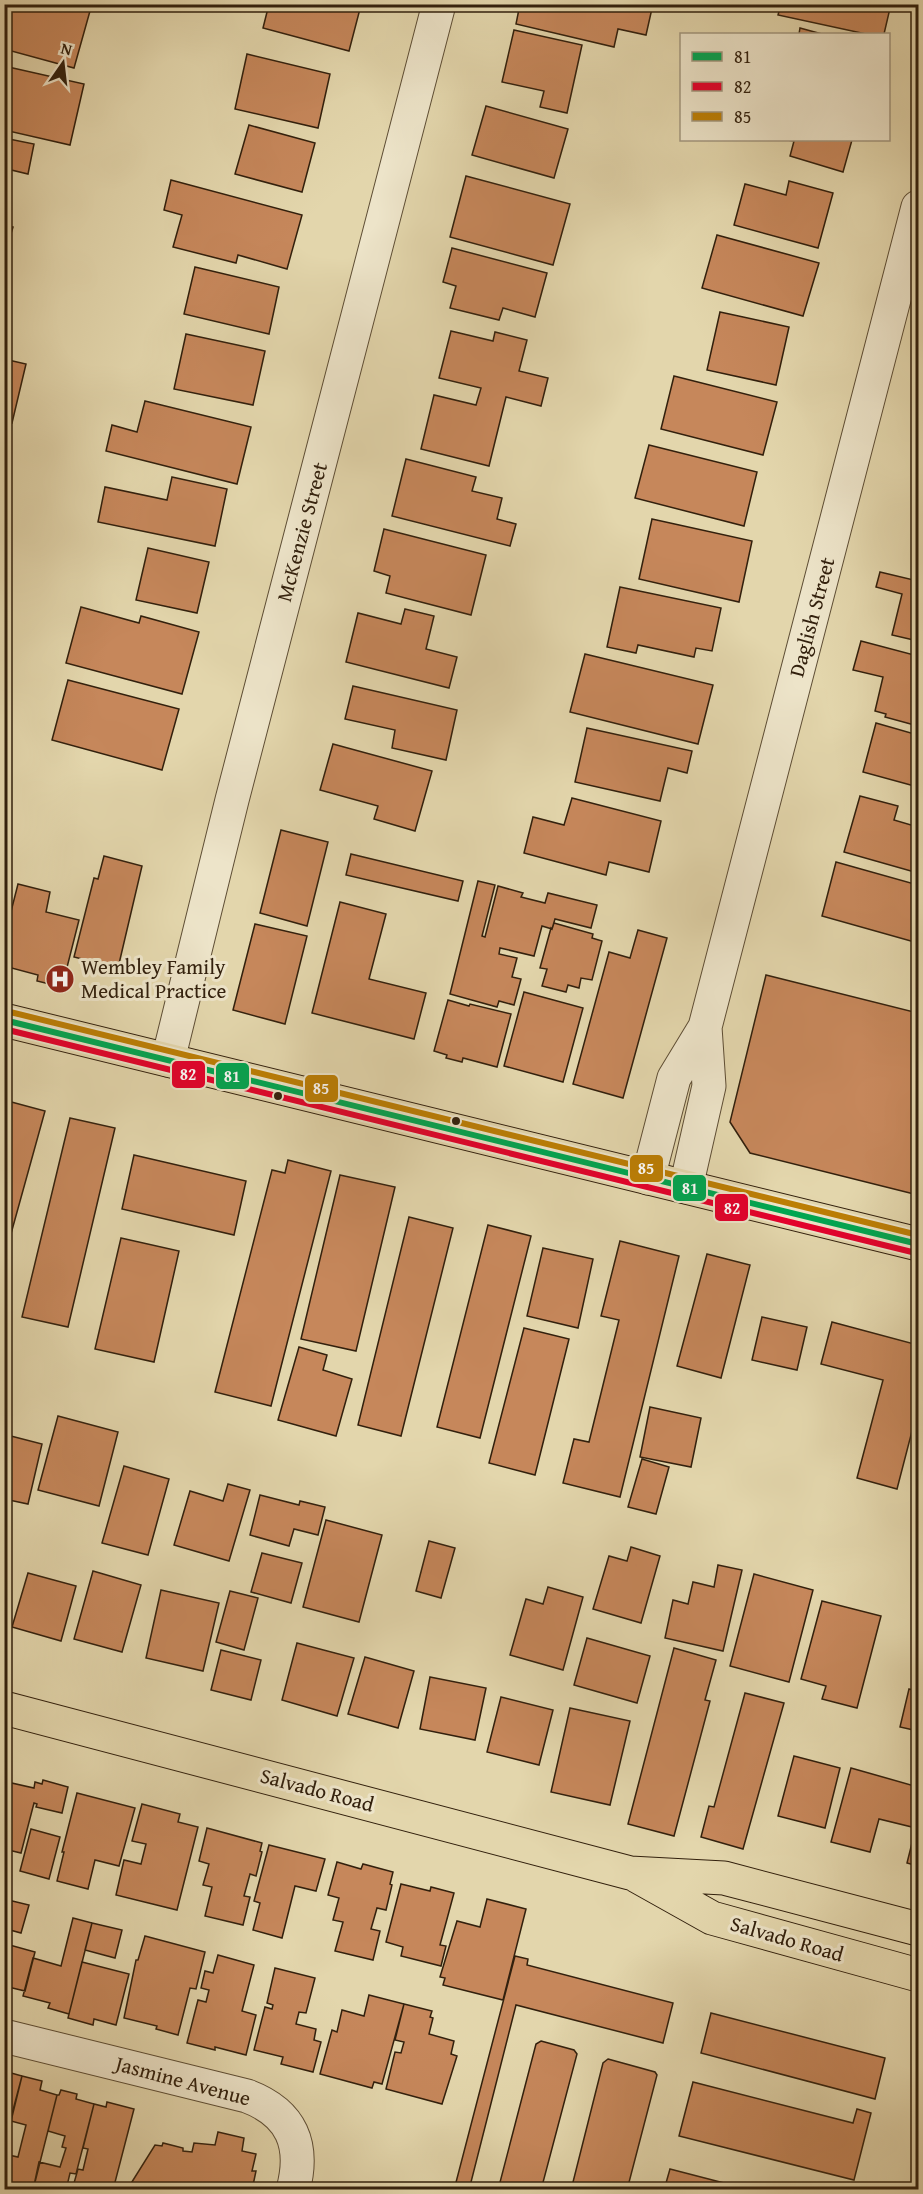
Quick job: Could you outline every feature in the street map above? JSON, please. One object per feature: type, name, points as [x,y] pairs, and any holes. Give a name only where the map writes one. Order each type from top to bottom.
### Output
[{"type":"main road","points":[[4,1020],[918,1244]]},
{"type":"main road","name":"Salvado Road","points":[[4,1708],[630,1873],[724,1878],[918,1929]]},
{"type":"main road","name":"Salvado Road","points":[[630,1873],[712,1918],[918,1976]]},
{"type":"street","name":"McKenzie Street","points":[[168,1060],[232,800],[439,4]]},
{"type":"street","name":"Daglish Street","points":[[648,1178],[674,1078],[705,1027],[918,207]]},
{"type":"street","name":"Daglish Street","points":[[686,1187],[709,1086],[705,1027]]},
{"type":"street","name":"Jasmine Avenue","points":[[4,2036],[236,2093],[264,2103],[286,2122],[298,2151],[293,2190]]},
{"type":"building","points":[[4,4],[65,4],[90,11],[74,68],[4,49]]},
{"type":"building","points":[[269,4],[361,5],[349,51],[263,28]]},
{"type":"building","points":[[520,4],[653,4],[646,35],[618,29],[614,47],[516,24]]},
{"type":"building","points":[[781,4],[891,4],[884,33],[861,33],[778,15]]},
{"type":"building","points":[[800,28],[818,33],[799,33]]},
{"type":"building","points":[[514,30],[582,45],[567,113],[540,107],[544,91],[502,82]]},
{"type":"building","points":[[247,54],[330,74],[318,128],[235,109]]},
{"type":"building","points":[[4,66],[84,84],[70,145],[4,130]]},
{"type":"building","points":[[486,106],[568,129],[554,178],[472,155]]},
{"type":"building","points":[[249,125],[315,143],[302,192],[235,174]]},
{"type":"building","points":[[4,138],[34,144],[28,174],[7,169],[4,181]]},
{"type":"building","points":[[794,141],[852,141],[843,172],[790,156]]},
{"type":"building","points":[[466,176],[570,204],[553,265],[450,237]]},
{"type":"building","points":[[171,180],[302,215],[287,269],[238,255],[236,263],[173,247],[182,215],[164,210]]},
{"type":"building","points":[[789,181],[833,193],[818,248],[734,225],[745,184],[786,195]]},
{"type":"building","points":[[4,225],[13,227],[4,257]]},
{"type":"building","points":[[717,235],[819,263],[803,316],[702,288]]},
{"type":"building","points":[[452,248],[547,273],[535,317],[503,308],[499,320],[450,308],[456,286],[443,282]]},
{"type":"building","points":[[195,267],[279,287],[269,334],[184,314]]},
{"type":"building","points":[[4,288],[11,289],[4,314]]},
{"type":"building","points":[[720,312],[789,327],[776,385],[707,370]]},
{"type":"building","points":[[451,331],[493,341],[495,332],[527,340],[519,371],[548,378],[541,406],[506,397],[489,466],[421,449],[434,395],[476,405],[481,388],[439,378]]},
{"type":"building","points":[[186,334],[265,351],[253,405],[174,389]]},
{"type":"building","points":[[4,359],[26,364],[12,423],[4,421]]},
{"type":"building","points":[[674,376],[777,402],[763,455],[661,429]]},
{"type":"building","points":[[145,401],[251,427],[237,484],[106,451],[112,425],[137,432]]},
{"type":"building","points":[[649,445],[757,472],[744,526],[635,498]]},
{"type":"building","points":[[406,459],[476,477],[472,491],[502,498],[497,519],[516,524],[510,546],[392,516]]},
{"type":"building","points":[[172,477],[227,489],[215,546],[98,522],[105,487],[167,500]]},
{"type":"building","points":[[652,519],[752,541],[739,602],[639,579]]},
{"type":"building","points":[[384,529],[486,555],[471,615],[386,593],[390,576],[374,571]]},
{"type":"building","points":[[148,548],[209,562],[197,613],[136,600]]},
{"type":"building","points":[[880,572],[918,581],[918,641],[892,635],[902,594],[876,587]]},
{"type":"building","points":[[620,587],[721,608],[712,651],[696,648],[694,657],[638,645],[636,653],[607,647]]},
{"type":"building","points":[[81,607],[139,623],[141,616],[199,632],[182,694],[66,663]]},
{"type":"building","points":[[405,609],[434,616],[426,649],[457,657],[449,688],[346,662],[358,613],[401,624]]},
{"type":"building","points":[[861,641],[918,656],[918,726],[885,717],[886,714],[875,711],[883,677],[853,670]]},
{"type":"building","points":[[585,654],[713,685],[698,744],[570,712]]},
{"type":"building","points":[[68,680],[179,709],[162,770],[52,740]]},
{"type":"building","points":[[353,686],[457,710],[446,760],[392,748],[395,730],[345,719]]},
{"type":"building","points":[[876,723],[918,735],[918,787],[863,772]]},
{"type":"building","points":[[587,728],[692,751],[687,773],[668,768],[660,801],[575,782]]},
{"type":"building","points":[[333,744],[432,771],[415,831],[374,819],[378,806],[320,790]]},
{"type":"building","points":[[860,796],[898,806],[894,820],[918,827],[918,873],[844,852]]},
{"type":"building","points":[[572,798],[661,821],[649,872],[609,862],[606,875],[524,853],[533,817],[564,825]]},
{"type":"building","points":[[281,830],[328,842],[307,926],[260,913]]},
{"type":"building","points":[[351,854],[463,881],[458,901],[346,875]]},
{"type":"building","points":[[104,856],[142,866],[118,968],[74,957],[94,878],[98,879]]},
{"type":"building","points":[[836,862],[918,885],[918,943],[822,916]]},
{"type":"building","points":[[478,881],[495,885],[482,936],[485,937],[498,886],[523,893],[521,897],[545,903],[548,893],[597,905],[591,928],[555,919],[552,929],[542,926],[534,956],[500,948],[499,954],[517,958],[512,977],[521,979],[514,1005],[499,1001],[497,1007],[450,994]]},
{"type":"building","points":[[18,884],[50,892],[46,912],[79,920],[62,987],[37,981],[38,975],[4,966],[4,939]]},
{"type":"building","points":[[340,902],[386,914],[369,979],[426,993],[414,1039],[312,1013]]},
{"type":"building","points":[[554,923],[593,934],[592,938],[602,941],[592,980],[581,978],[579,988],[568,985],[566,992],[542,986],[547,969],[540,968]]},
{"type":"building","points":[[255,924],[307,936],[285,1024],[233,1010]]},
{"type":"building","points":[[638,930],[667,938],[623,1098],[573,1084],[609,952],[630,958]]},
{"type":"building","points":[[766,975],[918,1013],[918,1195],[750,1153],[730,1122]]},
{"type":"building","points":[[524,992],[583,1008],[563,1082],[504,1066]]},
{"type":"building","points":[[448,1000],[511,1014],[497,1067],[463,1058],[462,1062],[446,1058],[447,1055],[434,1051]]},
{"type":"building","points":[[4,1100],[45,1111],[4,1259]]},
{"type":"building","points":[[70,1118],[115,1128],[68,1327],[22,1317]]},
{"type":"building","points":[[134,1155],[246,1181],[234,1235],[122,1209]]},
{"type":"building","points":[[288,1160],[331,1171],[271,1406],[215,1392],[272,1170],[285,1173]]},
{"type":"building","points":[[340,1175],[395,1187],[356,1351],[301,1339]]},
{"type":"building","points":[[409,1217],[453,1228],[401,1436],[358,1425]]},
{"type":"building","points":[[488,1225],[531,1236],[480,1438],[437,1427]]},
{"type":"building","points":[[121,1238],[179,1251],[154,1362],[95,1349]]},
{"type":"building","points":[[620,1241],[679,1256],[620,1497],[563,1483],[574,1439],[589,1442],[619,1320],[601,1316]]},
{"type":"building","points":[[543,1248],[593,1259],[578,1328],[527,1316]]},
{"type":"building","points":[[707,1254],[750,1265],[721,1378],[677,1366]]},
{"type":"building","points":[[762,1317],[807,1327],[797,1370],[752,1360]]},
{"type":"building","points":[[832,1322],[918,1345],[918,1408],[897,1489],[857,1478],[883,1380],[821,1364]]},
{"type":"building","points":[[524,1328],[569,1339],[535,1475],[489,1463]]},
{"type":"building","points":[[299,1347],[327,1355],[323,1370],[352,1379],[336,1436],[278,1420]]},
{"type":"building","points":[[650,1407],[701,1418],[691,1467],[640,1457]]},
{"type":"building","points":[[58,1416],[118,1432],[99,1506],[38,1490]]},
{"type":"building","points":[[7,1435],[42,1444],[28,1504],[4,1499],[4,1444]]},
{"type":"building","points":[[642,1459],[669,1467],[656,1514],[628,1507]]},
{"type":"building","points":[[124,1466],[169,1479],[148,1555],[102,1543]]},
{"type":"building","points":[[228,1484],[250,1490],[229,1561],[174,1545],[190,1491],[223,1501]]},
{"type":"building","points":[[260,1495],[299,1505],[300,1501],[325,1507],[318,1535],[294,1529],[289,1546],[250,1535]]},
{"type":"building","points":[[918,1497],[918,1518],[913,1517]]},
{"type":"building","points":[[326,1520],[382,1535],[359,1622],[303,1607]]},
{"type":"building","points":[[429,1541],[455,1548],[441,1598],[416,1591]]},
{"type":"building","points":[[631,1547],[660,1556],[641,1623],[593,1609],[609,1556],[627,1561]]},
{"type":"building","points":[[262,1553],[302,1563],[291,1603],[251,1592]]},
{"type":"building","points":[[718,1565],[742,1570],[723,1651],[665,1638],[673,1600],[688,1604],[693,1582],[714,1587]]},
{"type":"building","points":[[93,1571],[141,1585],[122,1652],[74,1639]]},
{"type":"building","points":[[28,1573],[76,1586],[61,1641],[12,1627]]},
{"type":"building","points":[[754,1574],[813,1590],[789,1682],[730,1666]]},
{"type":"building","points":[[548,1587],[583,1597],[563,1670],[510,1655],[526,1599],[543,1604]]},
{"type":"building","points":[[161,1590],[219,1603],[203,1671],[146,1658]]},
{"type":"building","points":[[230,1591],[258,1598],[244,1650],[216,1642]]},
{"type":"building","points":[[822,1601],[881,1616],[857,1708],[822,1699],[826,1686],[801,1679]]},
{"type":"building","points":[[587,1638],[650,1656],[637,1703],[574,1685]]},
{"type":"building","points":[[297,1643],[354,1658],[337,1716],[282,1700]]},
{"type":"building","points":[[674,1648],[716,1660],[705,1700],[710,1701],[674,1836],[628,1824]]},
{"type":"building","points":[[221,1650],[261,1660],[251,1700],[211,1690]]},
{"type":"building","points":[[365,1657],[414,1671],[398,1728],[348,1714]]},
{"type":"building","points":[[430,1677],[486,1688],[475,1740],[420,1729]]},
{"type":"building","points":[[909,1689],[918,1691],[918,1731],[900,1727]]},
{"type":"building","points":[[745,1693],[784,1703],[743,1849],[701,1837],[709,1806],[714,1807]]},
{"type":"building","points":[[501,1697],[553,1710],[539,1765],[487,1752]]},
{"type":"building","points":[[570,1708],[630,1721],[610,1805],[551,1792]]},
{"type":"building","points":[[794,1756],[840,1768],[825,1828],[778,1816]]},
{"type":"building","points":[[851,1768],[918,1787],[918,1805],[912,1827],[879,1819],[870,1852],[831,1842]]},
{"type":"building","points":[[43,1780],[68,1787],[62,1813],[36,1807],[37,1804],[34,1803],[21,1853],[4,1849],[4,1793],[7,1782],[34,1788],[35,1782],[42,1784]]},
{"type":"building","points":[[77,1793],[135,1808],[119,1866],[95,1860],[88,1889],[57,1881]]},
{"type":"building","points":[[142,1804],[180,1814],[178,1822],[198,1827],[177,1910],[116,1895],[124,1860],[141,1864],[146,1844],[132,1841]]},
{"type":"building","points":[[918,1819],[918,1866],[907,1863]]},
{"type":"building","points":[[207,1828],[262,1843],[256,1876],[250,1874],[244,1896],[250,1897],[243,1925],[205,1916],[212,1887],[203,1885],[209,1864],[199,1861]]},
{"type":"building","points":[[31,1829],[60,1837],[49,1879],[20,1871]]},
{"type":"building","points":[[269,1845],[325,1859],[316,1891],[295,1886],[282,1938],[253,1930],[260,1903],[254,1901]]},
{"type":"building","points":[[337,1862],[361,1869],[363,1864],[393,1872],[386,1910],[377,1908],[371,1929],[380,1931],[373,1960],[335,1951],[343,1922],[333,1920],[339,1898],[328,1895]]},
{"type":"building","points":[[401,1884],[430,1891],[431,1887],[454,1893],[440,1945],[446,1946],[441,1966],[401,1956],[403,1947],[386,1942]]},
{"type":"building","points":[[4,1899],[29,1905],[21,1933],[10,1930],[6,1944],[35,1952],[25,1991],[4,1986]]},
{"type":"building","points":[[487,1899],[526,1909],[503,2000],[443,1985],[445,1978],[440,1977],[457,1921],[480,1927]]},
{"type":"building","points":[[73,1918],[92,1923],[69,2014],[48,2008],[50,2003],[23,1996],[33,1958],[61,1966]]},
{"type":"building","points":[[92,1923],[122,1930],[115,1958],[85,1950]]},
{"type":"building","points":[[145,1936],[205,1952],[196,1989],[190,1988],[178,2035],[156,2029],[157,2026],[124,2018],[136,1960],[138,1960]]},
{"type":"building","points":[[218,1955],[254,1965],[242,2011],[256,2015],[246,2055],[187,2043],[198,2000],[206,2002],[209,1990],[201,1988],[205,1971],[213,1973]]},
{"type":"building","points":[[515,1956],[528,1959],[527,1965],[673,2003],[663,2043],[516,2005],[469,2190],[454,2190]]},
{"type":"building","points":[[82,1962],[129,1974],[116,2025],[94,2019],[93,2025],[68,2018]]},
{"type":"building","points":[[275,1968],[315,1978],[306,2013],[299,2012],[296,2024],[316,2029],[314,2040],[321,2042],[313,2072],[281,2064],[283,2057],[254,2050],[265,2007],[272,2009],[273,2005],[267,2003]]},
{"type":"building","points":[[369,1995],[404,2004],[382,2084],[374,2082],[372,2088],[320,2074],[332,2030],[337,2032],[342,2010],[364,2016]]},
{"type":"building","points":[[404,2004],[432,2011],[430,2017],[433,2018],[429,2034],[454,2041],[451,2054],[457,2056],[442,2104],[386,2089],[395,2052],[401,2053],[404,2042],[395,2040]]},
{"type":"building","points":[[711,2013],[885,2058],[875,2099],[701,2053]]},
{"type":"building","points":[[541,2041],[574,2050],[577,2054],[541,2190],[498,2190],[536,2044]]},
{"type":"building","points":[[608,2059],[655,2072],[657,2075],[627,2190],[571,2190],[603,2063]]},
{"type":"building","points":[[4,2071],[22,2076],[4,2144]]},
{"type":"building","points":[[22,2076],[42,2081],[40,2090],[57,2095],[33,2190],[4,2183],[4,2154],[18,2157],[26,2125],[11,2121]]},
{"type":"building","points":[[693,2082],[853,2123],[857,2109],[871,2113],[854,2180],[679,2136]]},
{"type":"building","points":[[61,2090],[77,2094],[76,2099],[94,2104],[76,2174],[70,2173],[66,2190],[33,2190],[39,2162],[60,2167],[66,2148],[62,2147],[65,2136],[48,2131],[57,2095]]},
{"type":"building","points":[[107,2102],[134,2109],[113,2190],[72,2190],[78,2169],[83,2170],[88,2149],[83,2148],[94,2104],[106,2107]]},
{"type":"building","points":[[218,2132],[244,2138],[242,2151],[256,2154],[252,2171],[256,2171],[252,2190],[134,2190],[130,2185],[155,2145],[162,2146],[163,2143],[192,2152],[194,2143],[215,2145]]},
{"type":"building","points":[[670,2169],[751,2190],[664,2190]]},
{"type":"transit line","name":"85","points":[[6,1011],[918,1235]]},
{"type":"transit line","name":"81","points":[[4,1020],[918,1244]]},
{"type":"transit line","name":"82","points":[[4,1029],[916,1253]]},
{"type":"place","name":"Wembley Family Medical Practice","points":[[60,979]]}]
